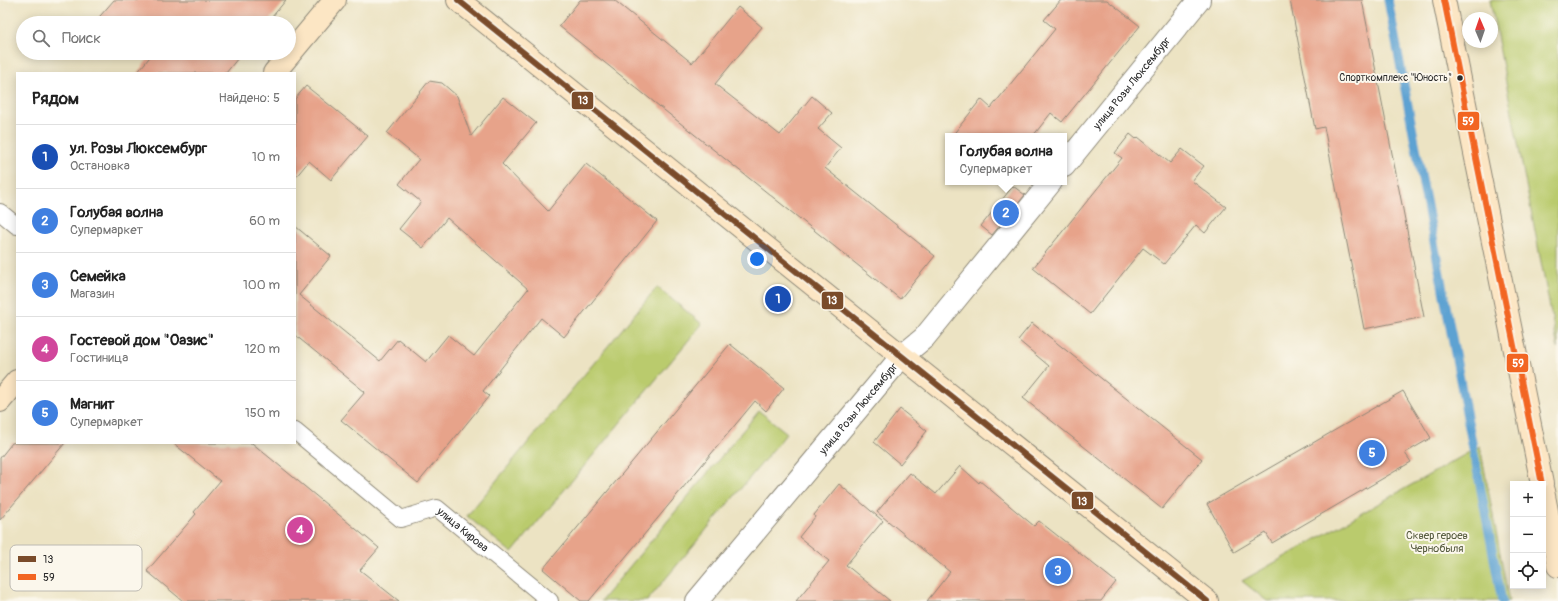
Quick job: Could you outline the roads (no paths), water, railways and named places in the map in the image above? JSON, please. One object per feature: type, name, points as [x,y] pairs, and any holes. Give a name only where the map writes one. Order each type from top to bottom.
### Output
[{"type":"street","points":[[296,47],[335,0]]},
{"type":"street","points":[[458,0],[1207,601]]},
{"type":"street","name":"улица Розы Люксембург","points":[[1067,162],[1199,0]]},
{"type":"street","points":[[1444,0],[1541,481]]},
{"type":"street","points":[[275,72],[285,60]]},
{"type":"street","name":"улица Розы Люксембург","points":[[698,601],[902,356],[924,338],[1049,185]]},
{"type":"street","points":[[0,401],[16,382]]},
{"type":"street","points":[[1546,506],[1558,566]]},
{"type":"lane","points":[[0,212],[16,225]]},
{"type":"lane","name":"улица Кирова","points":[[296,432],[401,518],[437,508],[550,601]]},
{"type":"waterway","points":[[1388,0],[1502,601]]},
{"type":"place","name":"Спорткомплекс \"Юность\"","points":[[1460,78]]},
{"type":"place","name":"Голубая волна","points":[[1006,213]]},
{"type":"place","name":"ул. Розы Люксембург","points":[[778,299]]},
{"type":"place","name":"Магнит","points":[[1372,453]]},
{"type":"place","name":"Гостевой дом \"Оазис\"","points":[[300,530]]},
{"type":"place","name":"Семейка","points":[[1058,571]]},
{"type":"park label","name":"Сквер героев Чернобыля","points":[[1437,541]]}]
